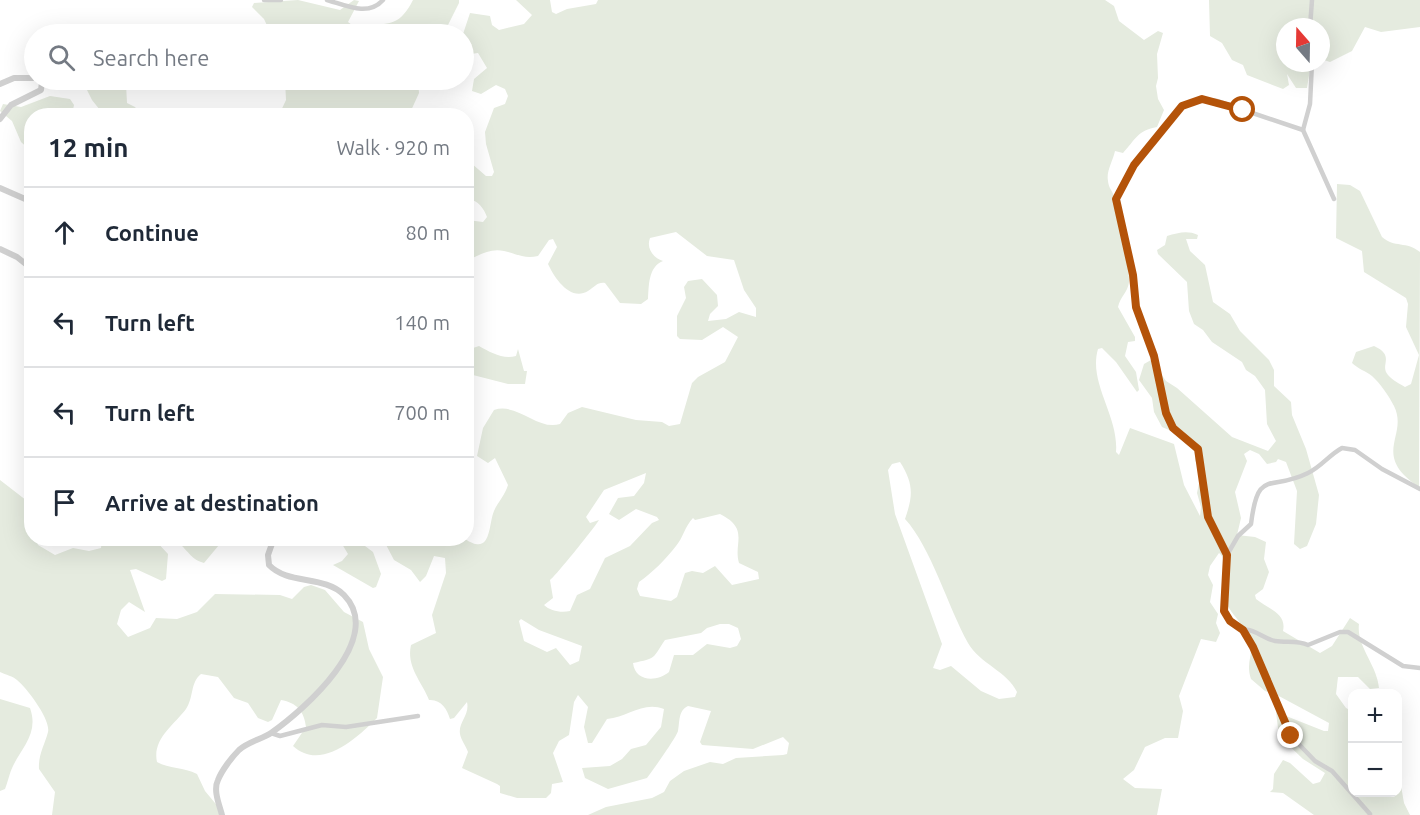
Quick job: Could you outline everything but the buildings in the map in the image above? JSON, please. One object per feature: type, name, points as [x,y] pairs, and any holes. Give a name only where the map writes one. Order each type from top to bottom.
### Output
[{"type":"street","points":[[264,0],[281,0]]},
{"type":"street","points":[[327,0],[367,9],[375,8],[383,0]]},
{"type":"street","points":[[1311,18],[1312,0]]},
{"type":"street","points":[[1312,72],[1310,104],[1304,130],[1334,199]]},
{"type":"street","points":[[0,84],[14,78],[24,78]]},
{"type":"street","points":[[0,119],[11,105],[41,90]]},
{"type":"street","points":[[1227,555],[1208,517],[1198,449],[1173,428],[1166,413],[1154,356],[1136,307],[1133,275],[1116,199],[1134,165],[1182,106],[1191,101],[1217,101],[1304,130]]},
{"type":"street","points":[[0,188],[24,198]]},
{"type":"street","points":[[0,249],[24,263]]},
{"type":"street","points":[[1370,814],[1332,771],[1315,761],[1291,736],[1253,647],[1243,630],[1230,621],[1224,611],[1227,555],[1238,536],[1251,524],[1254,498],[1260,488],[1272,481],[1310,472],[1342,448],[1355,450],[1382,469],[1420,489]]},
{"type":"street","points":[[222,815],[216,792],[217,781],[240,749],[271,733],[330,680],[351,648],[356,624],[352,608],[344,595],[334,588],[274,571],[269,565],[268,555],[271,546]]},
{"type":"street","points":[[1243,630],[1248,629],[1274,640],[1298,641],[1308,645],[1340,632],[1348,632],[1403,666],[1420,668]]},
{"type":"street","points":[[271,733],[280,736],[322,725],[346,727],[417,716]]},
{"type":"shaded area","points":[[298,0],[340,10],[354,0],[359,1],[348,22],[351,24],[266,24],[252,7],[254,3]]},
{"type":"shaded area","points":[[413,0],[459,0],[448,24],[382,24],[399,19]]},
{"type":"shaded area","points":[[516,0],[550,0],[552,12],[556,14],[567,9],[596,4],[598,0],[1105,0],[1114,6],[1119,21],[1144,40],[1158,31],[1163,33],[1157,54],[1156,86],[1158,99],[1164,110],[1157,127],[1141,133],[1123,153],[1115,151],[1108,174],[1129,276],[1126,292],[1118,307],[1135,337],[1135,341],[1128,342],[1125,356],[1136,372],[1139,390],[1137,392],[1116,362],[1102,348],[1098,349],[1097,374],[1113,425],[1116,452],[1119,455],[1130,428],[1174,444],[1184,485],[1200,516],[1201,507],[1197,493],[1201,473],[1195,460],[1195,452],[1176,433],[1162,427],[1154,412],[1152,398],[1139,380],[1144,364],[1151,360],[1166,381],[1232,437],[1268,451],[1276,441],[1267,424],[1265,390],[1255,376],[1246,370],[1242,362],[1212,342],[1203,330],[1194,324],[1189,311],[1187,282],[1158,254],[1157,250],[1165,245],[1167,236],[1194,233],[1198,235],[1197,239],[1186,239],[1190,251],[1205,265],[1213,302],[1230,314],[1240,331],[1269,360],[1274,370],[1274,386],[1291,402],[1292,415],[1306,449],[1319,495],[1316,524],[1307,546],[1300,549],[1294,544],[1297,491],[1286,462],[1278,459],[1276,462],[1267,464],[1259,454],[1250,450],[1244,454],[1247,461],[1235,492],[1241,518],[1237,535],[1255,537],[1266,542],[1264,559],[1269,572],[1263,589],[1255,595],[1256,599],[1276,612],[1282,620],[1283,631],[1320,653],[1332,646],[1350,618],[1359,624],[1363,648],[1375,671],[1379,688],[1370,689],[1358,677],[1338,677],[1336,694],[1348,709],[1348,797],[1402,797],[1402,791],[1404,803],[1410,815],[1314,815],[1283,793],[1270,792],[1273,789],[1274,774],[1283,760],[1290,763],[1313,784],[1320,782],[1325,773],[1303,759],[1279,736],[1276,712],[1324,731],[1328,731],[1329,723],[1265,691],[1251,679],[1249,669],[1251,647],[1247,633],[1224,599],[1222,587],[1224,562],[1219,553],[1210,566],[1208,575],[1213,585],[1210,602],[1218,614],[1216,623],[1220,633],[1216,642],[1201,639],[1179,696],[1183,711],[1178,738],[1165,738],[1145,747],[1134,770],[1123,779],[1135,788],[1162,789],[1157,815],[588,815],[606,807],[652,798],[664,792],[670,781],[684,771],[710,762],[723,764],[736,758],[787,754],[789,743],[783,737],[753,749],[702,745],[700,742],[711,711],[688,706],[681,713],[676,735],[647,778],[608,789],[585,778],[582,768],[610,766],[622,759],[631,749],[646,745],[661,727],[664,709],[642,708],[607,719],[592,743],[588,743],[584,727],[588,707],[578,695],[574,702],[569,735],[559,741],[553,753],[563,782],[552,784],[551,793],[546,798],[517,798],[500,793],[500,786],[497,784],[462,768],[468,752],[460,730],[467,711],[467,702],[454,718],[450,719],[443,705],[429,700],[413,667],[410,653],[411,645],[436,633],[432,615],[446,573],[445,558],[434,556],[426,576],[420,582],[411,570],[394,560],[387,546],[474,546],[474,544],[484,542],[494,511],[508,485],[495,458],[488,463],[477,456],[483,428],[494,410],[511,410],[544,424],[552,425],[560,424],[568,413],[582,407],[636,420],[662,422],[669,426],[680,424],[692,383],[698,377],[725,362],[738,337],[723,327],[702,340],[680,339],[677,336],[677,316],[686,298],[684,287],[688,281],[702,279],[717,295],[718,306],[710,314],[708,321],[726,319],[739,312],[756,317],[756,308],[744,290],[734,260],[707,256],[676,232],[650,238],[651,252],[663,261],[654,268],[649,283],[648,299],[641,304],[620,303],[605,283],[598,284],[581,294],[569,291],[554,275],[548,264],[557,247],[553,239],[549,240],[538,256],[525,257],[494,250],[474,258],[474,221],[483,222],[487,217],[479,204],[474,202],[474,166],[486,176],[492,176],[494,172],[485,132],[494,108],[505,104],[508,96],[505,89],[496,85],[481,94],[472,91],[474,90],[474,79],[487,68],[478,53],[474,54],[474,24],[466,24],[470,13],[490,16],[492,25],[499,30],[524,24],[532,15]],"holes":[[[900,462],[908,477],[911,497],[905,519],[923,545],[968,643],[979,657],[1007,678],[1017,692],[1015,697],[999,699],[981,691],[951,666],[940,670],[933,668],[942,644],[895,514],[888,470],[892,464]],[[646,473],[644,483],[634,496],[618,498],[609,514],[619,520],[636,509],[657,517],[659,520],[652,523],[630,546],[605,558],[590,589],[577,595],[570,611],[559,612],[549,609],[544,605],[553,598],[550,580],[599,520],[590,523],[586,517],[604,490]],[[720,514],[729,520],[738,531],[739,563],[758,572],[759,579],[732,585],[715,566],[703,573],[692,571],[685,573],[677,597],[671,601],[640,596],[637,589],[639,582],[654,570],[678,543],[693,518],[695,520]],[[521,619],[539,630],[582,646],[579,661],[570,665],[556,648],[547,652],[524,641],[519,621]],[[729,624],[738,628],[741,639],[737,646],[730,648],[707,644],[693,655],[674,655],[669,672],[653,679],[642,677],[635,669],[633,663],[653,657],[665,640],[701,633],[707,628]]]},
{"type":"shaded area","points":[[1209,0],[1420,0],[1420,27],[1381,32],[1365,27],[1352,51],[1330,62],[1330,18],[1276,18],[1276,72],[1310,72],[1307,88],[1296,88],[1287,74],[1289,85],[1283,89],[1247,75],[1243,65],[1232,60],[1222,43],[1210,36]]},
{"type":"shaded area","points":[[87,90],[126,90],[127,103],[136,108],[98,108]]},
{"type":"shaded area","points":[[286,90],[419,90],[419,93],[412,108],[282,108],[286,100]]},
{"type":"shaded area","points":[[50,96],[70,99],[74,105],[73,108],[24,108],[24,145],[12,121],[0,111],[3,104],[21,107]]},
{"type":"shaded area","points":[[1337,184],[1350,185],[1360,191],[1382,237],[1420,252],[1419,487],[1404,475],[1397,465],[1394,445],[1397,417],[1392,402],[1370,374],[1352,363],[1356,352],[1374,346],[1384,353],[1385,368],[1390,377],[1405,387],[1411,384],[1419,355],[1406,327],[1408,304],[1406,298],[1364,272],[1362,251],[1336,238]]},
{"type":"shaded area","points":[[479,346],[506,357],[516,356],[518,349],[524,371],[527,371],[525,384],[508,384],[474,375],[474,348]]},
{"type":"shaded area","points":[[0,480],[24,499],[24,546],[40,546],[55,555],[73,548],[89,551],[101,546],[161,546],[168,554],[166,579],[162,581],[136,569],[130,570],[145,612],[129,602],[121,610],[117,624],[128,637],[150,628],[156,618],[177,619],[197,612],[215,594],[280,595],[292,599],[304,587],[311,585],[325,590],[344,612],[363,622],[369,649],[383,677],[377,718],[360,734],[338,749],[327,754],[315,755],[304,753],[293,746],[306,727],[304,716],[291,703],[281,700],[272,720],[268,722],[258,718],[248,703],[234,698],[218,677],[201,674],[195,682],[186,709],[161,739],[156,754],[157,762],[197,774],[205,791],[225,815],[52,815],[55,792],[39,769],[48,732],[46,720],[21,684],[14,677],[0,672]]},
{"type":"shaded area","points":[[182,546],[218,546],[204,563],[194,558]]},
{"type":"shaded area","points":[[343,546],[365,546],[373,552],[381,574],[376,587],[373,588],[333,565],[342,561],[348,554]]},
{"type":"shaded area","points":[[0,699],[30,708],[32,725],[5,789],[0,791]]},
{"type":"route","points":[[1243,110],[1217,101],[1202,99],[1182,106],[1134,165],[1116,199],[1133,275],[1136,307],[1154,356],[1166,413],[1173,428],[1198,449],[1208,517],[1227,555],[1224,611],[1230,621],[1243,630],[1253,647],[1291,736]]}]
